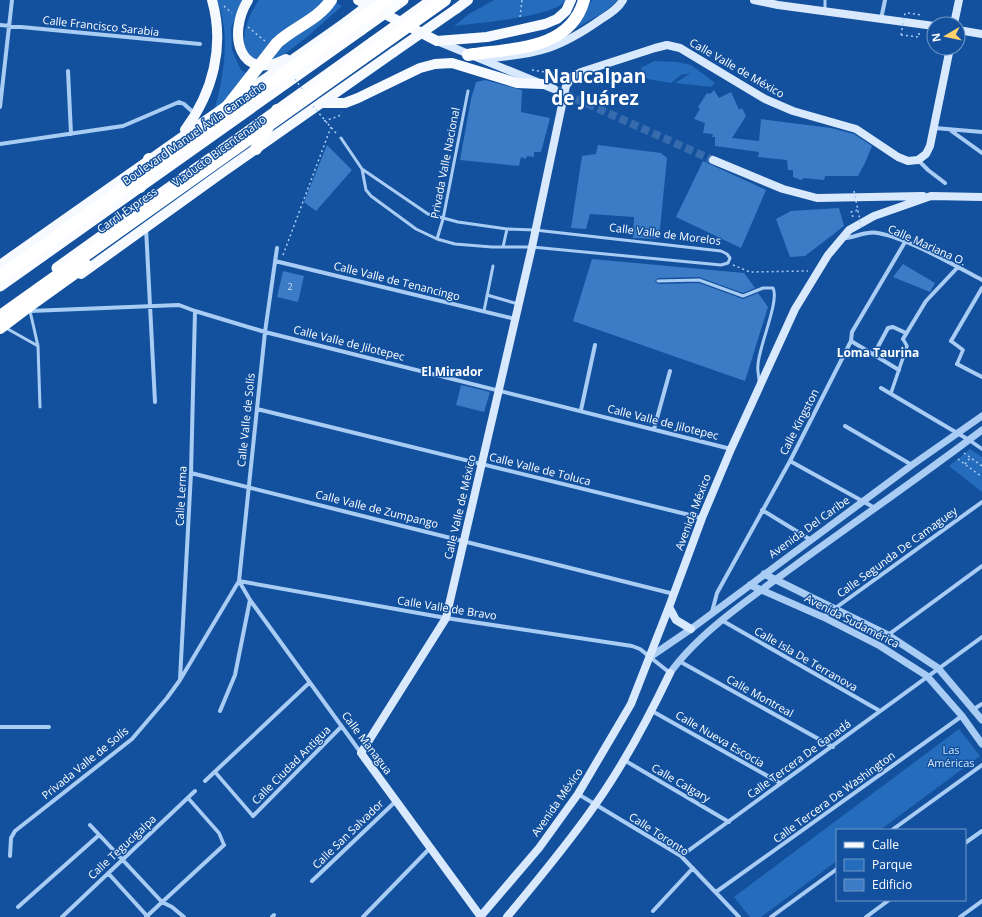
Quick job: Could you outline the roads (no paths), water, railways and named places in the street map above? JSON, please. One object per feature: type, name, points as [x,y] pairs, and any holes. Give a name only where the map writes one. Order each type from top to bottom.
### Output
[{"type":"highway","points":[[212,125],[277,43],[288,34],[318,15],[331,0]]},
{"type":"highway","points":[[0,276],[387,0]]},
{"type":"highway","name":"Boulevard Manuel Ávila Camacho","points":[[0,286],[403,0]]},
{"type":"highway","points":[[0,309],[432,0]]},
{"type":"highway","name":"Carril Express","points":[[0,316],[445,0]]},
{"type":"highway","points":[[468,55],[532,45],[552,39],[567,30],[572,24],[584,0]]},
{"type":"highway","name":"Viaducto Bicentenario","points":[[2,330],[234,155],[456,4]]},
{"type":"highway","points":[[256,149],[277,110]]},
{"type":"highway","points":[[140,187],[150,159]]},
{"type":"main road","points":[[177,139],[196,115],[208,90],[217,56],[217,30],[212,0]]},
{"type":"main road","points":[[248,0],[239,19],[237,32],[241,53],[252,63],[261,65],[280,62],[309,48]]},
{"type":"main road","points":[[358,0],[437,41],[554,89]]},
{"type":"main road","points":[[346,21],[361,0]]},
{"type":"main road","name":"Boulevard Manuel Ávila Camacho","points":[[0,265],[375,0]]},
{"type":"main road","points":[[2,330],[30,312],[256,149],[394,52],[456,4],[468,0]]},
{"type":"main road","points":[[437,41],[487,37],[545,24],[557,19],[566,11],[571,0]]},
{"type":"main road","points":[[480,59],[526,55],[558,45],[610,14],[623,0]]},
{"type":"main road","points":[[754,0],[926,25]]},
{"type":"main road","points":[[956,16],[959,0]]},
{"type":"main road","points":[[966,31],[982,34]]},
{"type":"main road","name":"Calle Valle de México","points":[[361,753],[446,618],[480,464],[499,390],[532,247],[566,86],[572,77],[581,72],[655,48],[667,45],[680,48],[765,99],[793,111],[856,129],[898,157],[908,161],[918,160]]},
{"type":"main road","points":[[918,160],[926,154],[935,128],[948,56]]},
{"type":"main road","points":[[321,103],[345,103],[420,68],[435,64],[452,63],[517,83],[542,84]]},
{"type":"main road","points":[[713,160],[782,190],[817,198],[931,196]]},
{"type":"main road","name":"Avenida México","points":[[480,917],[539,848],[578,794],[631,704],[702,518],[731,449],[795,309],[815,275],[841,238],[856,225],[874,216],[931,196],[982,197]]},
{"type":"main road","points":[[669,607],[676,620],[691,629]]},
{"type":"main road","points":[[507,917],[553,861],[596,804],[624,760],[652,711],[670,673]]},
{"type":"main road","name":"Calle Managua","points":[[361,753],[431,847],[480,917]]},
{"type":"street","points":[[0,107],[12,0]]},
{"type":"street","points":[[881,19],[885,0]]},
{"type":"street","name":"Calle Francisco Sarabia","points":[[0,25],[200,44]]},
{"type":"street","points":[[68,71],[71,134]]},
{"type":"street","points":[[0,144],[123,126],[179,102],[184,104],[196,115]]},
{"type":"street","points":[[935,128],[982,132]]},
{"type":"street","points":[[950,130],[982,154]]},
{"type":"street","points":[[918,160],[945,183]]},
{"type":"street","points":[[146,228],[155,402]]},
{"type":"street","name":"Calle Mariana O.","points":[[841,238],[854,238],[868,233],[877,232],[905,242],[982,280]]},
{"type":"street","name":"Calle Kingston","points":[[712,612],[717,593],[790,461],[851,341],[852,332],[905,242]]},
{"type":"street","name":"Calle Valle de Solís","points":[[239,581],[265,332],[276,248]]},
{"type":"street","name":"Calle Valle de Tenancingo","points":[[275,261],[515,319]]},
{"type":"street","points":[[891,393],[907,346],[903,340],[906,333],[926,301],[958,267]]},
{"type":"street","points":[[982,288],[951,341],[963,350],[957,364],[982,377]]},
{"type":"street","name":"Calle Valle de Jilotepec","points":[[30,312],[179,305],[195,312],[265,332],[731,449]]},
{"type":"street","name":"Calle Lerma","points":[[180,680],[191,473],[195,312]]},
{"type":"street","points":[[874,354],[888,328],[893,328],[906,333]]},
{"type":"street","points":[[851,341],[899,370]]},
{"type":"street","points":[[580,410],[595,345]]},
{"type":"street","points":[[654,429],[670,371]]},
{"type":"street","points":[[881,388],[958,433],[982,449]]},
{"type":"street","name":"Calle Valle de Toluca","points":[[257,409],[702,518]]},
{"type":"street","name":"Avenida Del Caribe","points":[[650,657],[691,629],[912,465],[982,416]]},
{"type":"street","points":[[845,426],[912,465]]},
{"type":"street","name":"Avenida Del Caribe","points":[[670,673],[678,661],[700,638],[761,590],[952,454],[982,430]]},
{"type":"street","points":[[790,461],[875,508]]},
{"type":"street","name":"Calle Valle de Zumpango","points":[[191,473],[248,486],[674,594]]},
{"type":"street","name":"Calle Segunda De Camaguey","points":[[823,617],[982,502]]},
{"type":"street","points":[[762,510],[811,540]]},
{"type":"street","points":[[888,635],[982,566]]},
{"type":"street","name":"Avenida Sudamérica","points":[[764,574],[836,608],[888,635],[938,668],[982,720]]},
{"type":"street","name":"Privada Valle de Solís","points":[[10,856],[11,838],[15,831],[123,748],[168,698],[239,581]]},
{"type":"street","name":"Calle Managua","points":[[239,581],[250,600],[361,753]]},
{"type":"street","name":"Calle Valle de Bravo","points":[[239,581],[446,618],[632,646],[640,649],[670,673]]},
{"type":"street","name":"Avenida Sudamérica","points":[[750,585],[823,617],[880,646],[927,676],[962,716],[982,744]]},
{"type":"street","points":[[220,711],[235,675],[250,600]]},
{"type":"street","name":"Calle Isla De Terranova","points":[[723,621],[880,711]]},
{"type":"street","points":[[691,629],[700,638]]},
{"type":"street","name":"Calle Tercera De Canadá","points":[[682,856],[982,637]]},
{"type":"street","name":"Calle Montreal","points":[[678,661],[833,747]]},
{"type":"street","points":[[205,782],[309,683]]},
{"type":"street","points":[[974,709],[982,704]]},
{"type":"street","name":"Calle Nueva Escocia","points":[[652,711],[780,783]]},
{"type":"street","name":"Calle Tercera De Washington","points":[[716,892],[962,716]]},
{"type":"street","name":"Calle Ciudad Antigua","points":[[253,816],[341,726]]},
{"type":"street","points":[[0,727],[48,727]]},
{"type":"street","name":"Calle Calgary","points":[[624,760],[729,822]]},
{"type":"street","points":[[893,829],[982,764]]},
{"type":"street","points":[[215,772],[253,816]]},
{"type":"street","name":"Calle Tegucigalpa","points":[[62,917],[195,791]]},
{"type":"street","name":"Calle Toronto","points":[[578,794],[682,856],[738,917]]},
{"type":"street","points":[[108,873],[147,916],[224,845],[219,833],[188,798]]},
{"type":"street","name":"Calle San Salvador","points":[[312,881],[396,800]]},
{"type":"street","points":[[90,825],[162,902],[172,907],[184,917]]},
{"type":"street","points":[[966,842],[982,831]]},
{"type":"street","points":[[18,907],[99,834]]},
{"type":"street","points":[[363,917],[431,847]]},
{"type":"street","points":[[654,911],[693,868]]},
{"type":"street","points":[[771,917],[836,870]]},
{"type":"street","points":[[866,917],[888,901]]},
{"type":"street","points":[[960,917],[982,901]]},
{"type":"lane","points":[[825,0],[825,11]]},
{"type":"lane","name":"Privada Valle Nacional","points":[[437,239],[443,219],[468,91]]},
{"type":"lane","name":"Calle Valle de Morelos","points":[[341,138],[362,169],[417,207],[443,219],[507,229],[535,230],[721,251],[728,254],[730,258],[728,263],[721,264],[532,247],[455,244],[437,239],[416,229],[371,196],[366,190],[362,169]]},
{"type":"lane","points":[[502,247],[507,229]]},
{"type":"lane","points":[[484,311],[493,266]]},
{"type":"lane","points":[[658,281],[699,280],[743,296],[763,288],[773,288],[775,292],[758,364],[760,385]]},
{"type":"lane","points":[[488,295],[518,304]]},
{"type":"lane","points":[[30,312],[38,346],[40,407]]},
{"type":"lane","points":[[2,330],[38,346]]},
{"type":"tunnel","points":[[554,89],[713,160]]},
{"type":"district","name":"Naucalpan de Juárez","points":[[595,87]]},
{"type":"district","name":"Loma Taurina","points":[[878,353]]},
{"type":"district","name":"El Mirador","points":[[452,372]]},
{"type":"park label","name":"Las Américas","points":[[951,756]]}]
